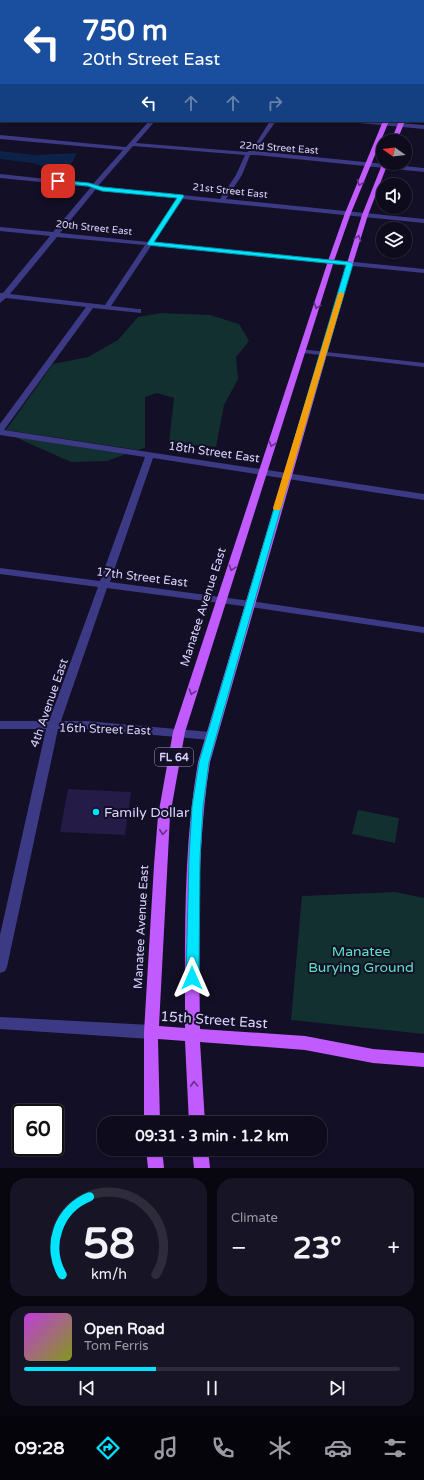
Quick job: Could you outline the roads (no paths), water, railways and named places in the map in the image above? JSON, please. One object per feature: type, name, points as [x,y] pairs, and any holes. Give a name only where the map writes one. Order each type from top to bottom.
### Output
[{"type":"main road","name":"Manatee Avenue East","points":[[152,1116],[151,1032],[160,866],[164,816],[179,732],[331,261],[367,164],[385,122]]},
{"type":"main road","points":[[397,134],[401,123]]},
{"type":"main road","name":"FL 64","points":[[197,1116],[192,1035],[193,918],[197,807],[200,786],[210,736],[250,604],[286,476],[365,215],[383,170]]},
{"type":"main road","name":"15th Street East","points":[[151,1032],[306,1043],[372,1056],[424,1060]]},
{"type":"main road","points":[[155,1156],[156,1168]]},
{"type":"main road","points":[[201,1156],[202,1168]]},
{"type":"street","points":[[2,297],[95,186],[151,122]]},
{"type":"street","points":[[222,201],[239,175],[248,154],[255,149],[272,122]]},
{"type":"street","points":[[385,122],[424,127]]},
{"type":"street","name":"22nd Street East","points":[[0,137],[256,154],[376,164]]},
{"type":"street","name":"22nd Street East","points":[[412,168],[424,170]]},
{"type":"street","name":"21st Street East","points":[[0,176],[89,184],[102,189],[424,221]]},
{"type":"street","points":[[107,307],[181,196]]},
{"type":"street","name":"20th Street East","points":[[0,229],[424,271]]},
{"type":"street","points":[[2,297],[138,311]]},
{"type":"street","points":[[0,431],[91,305]]},
{"type":"street","points":[[303,351],[424,365]]},
{"type":"street","name":"18th Street East","points":[[0,431],[424,497]]},
{"type":"street","name":"4th Avenue East","points":[[0,967],[36,796],[53,726],[150,455]]},
{"type":"street","name":"17th Street East","points":[[0,571],[222,600],[424,630]]},
{"type":"street","name":"16th Street East","points":[[0,725],[86,725],[179,732],[210,736]]},
{"type":"street","name":"15th Street East","points":[[0,1023],[151,1032]]},
{"type":"water","points":[[0,151],[35,155],[77,153],[72,163],[56,170],[32,163],[0,159]]},
{"type":"place","name":"Family Dollar","points":[[96,812]]},
{"type":"park label","name":"Manatee Burying Ground","points":[[361,960]]}]
